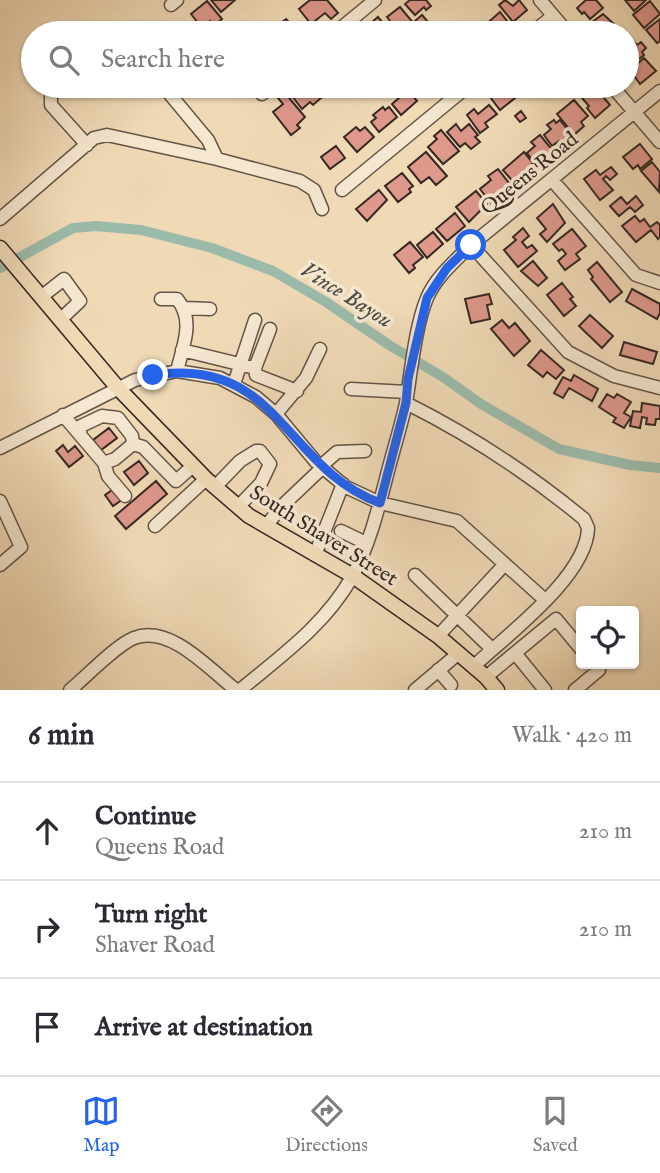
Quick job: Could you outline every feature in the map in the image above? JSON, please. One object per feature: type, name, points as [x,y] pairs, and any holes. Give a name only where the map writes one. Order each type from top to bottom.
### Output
[{"type":"main road","name":"South Shaver Street","points":[[0,248],[117,387],[176,449],[238,508],[352,576],[438,636],[474,666],[497,690]]},
{"type":"street","points":[[350,21],[375,0]]},
{"type":"street","points":[[540,0],[557,21]]},
{"type":"street","points":[[547,21],[553,16]]},
{"type":"street","name":"Queens Road","points":[[238,690],[311,631],[329,612],[352,576],[380,503],[427,298],[447,268],[471,245],[660,91]]},
{"type":"street","points":[[51,98],[51,104],[87,145]]},
{"type":"street","points":[[173,98],[208,140],[216,159]]},
{"type":"street","points":[[342,190],[453,98]]},
{"type":"street","points":[[623,98],[660,142]]},
{"type":"street","points":[[0,219],[94,138],[107,135],[300,181],[314,190],[322,209]]},
{"type":"street","points":[[552,180],[635,275],[660,283]]},
{"type":"street","points":[[471,245],[569,352],[614,376],[660,388]]},
{"type":"street","points":[[41,297],[64,279],[80,301],[60,320]]},
{"type":"street","points":[[160,299],[177,299],[186,308],[188,320],[177,371]]},
{"type":"street","points":[[186,308],[210,309]]},
{"type":"street","points":[[234,384],[255,320]]},
{"type":"street","points":[[250,393],[270,329]]},
{"type":"street","points":[[276,414],[306,378],[320,349]]},
{"type":"street","points":[[182,350],[241,363],[297,391]]},
{"type":"street","points":[[0,448],[117,387],[153,375],[177,371],[220,378],[250,393],[276,414],[321,467],[342,484],[380,503],[457,522],[545,600]]},
{"type":"street","points":[[351,390],[406,398],[535,479],[587,523],[588,534],[573,570],[474,666]]},
{"type":"street","points":[[118,418],[132,403]]},
{"type":"street","points":[[63,415],[104,463],[108,476],[125,496]]},
{"type":"street","points":[[80,434],[81,426],[102,416],[118,418]]},
{"type":"street","points":[[118,418],[132,440],[143,447],[176,481],[193,466]]},
{"type":"street","points":[[104,463],[115,459],[148,419]]},
{"type":"street","points":[[161,466],[176,449]]},
{"type":"street","points":[[155,526],[240,461],[260,451],[270,464],[261,483],[238,508]]},
{"type":"street","points":[[266,526],[282,506],[337,452],[365,451]]},
{"type":"street","points":[[315,555],[334,527],[342,484]]},
{"type":"street","points":[[0,501],[21,547],[0,565]]},
{"type":"street","points":[[334,527],[366,543]]},
{"type":"street","points":[[438,636],[505,564]]},
{"type":"street","points":[[415,575],[492,649]]},
{"type":"street","points":[[486,677],[556,619],[576,643]]},
{"type":"street","points":[[70,690],[134,639],[160,636],[176,642],[238,690]]},
{"type":"street","points":[[415,690],[459,653]]},
{"type":"street","points":[[515,653],[545,690]]},
{"type":"street","points":[[575,690],[598,669]]},
{"type":"street","points":[[438,670],[450,688]]},
{"type":"building","points":[[211,0],[235,0],[221,12]]},
{"type":"building","points":[[310,0],[327,0],[338,13],[331,19],[325,13],[315,21],[309,21],[299,9]]},
{"type":"building","points":[[410,0],[426,0],[431,6],[426,10],[424,7],[415,15],[405,4]]},
{"type":"building","points":[[505,0],[513,6],[519,0],[527,10],[512,21],[499,5]]},
{"type":"building","points":[[586,0],[596,0],[603,8],[590,19],[577,8]]},
{"type":"building","points":[[625,0],[646,0],[634,11]]},
{"type":"building","points":[[207,1],[222,19],[196,21],[191,14]]},
{"type":"building","points":[[650,1],[660,14],[644,28],[633,15]]},
{"type":"building","points":[[400,7],[412,21],[390,21],[387,17]]},
{"type":"building","points":[[500,12],[507,21],[490,21]]},
{"type":"building","points":[[603,14],[611,21],[594,21]]},
{"type":"building","points":[[422,15],[427,21],[415,21]]},
{"type":"building","points":[[660,19],[660,41],[657,43],[646,30]]},
{"type":"building","points":[[641,42],[646,48],[642,52],[644,55],[639,59]]},
{"type":"building","points":[[644,58],[656,71],[640,84],[639,83],[639,62]]},
{"type":"building","points":[[278,98],[289,98],[305,117],[297,125],[300,128],[291,135],[273,112],[283,104]]},
{"type":"building","points":[[294,98],[321,98],[313,105],[310,102],[302,109]]},
{"type":"building","points":[[399,98],[415,98],[417,101],[401,115],[392,104]]},
{"type":"building","points":[[491,98],[515,98],[500,110]]},
{"type":"building","points":[[582,98],[604,98],[610,105],[595,118],[587,108],[589,106]]},
{"type":"building","points":[[574,100],[588,116],[581,122],[584,126],[574,135],[557,114]]},
{"type":"building","points":[[489,105],[497,114],[485,123],[488,127],[480,133],[467,115],[474,109],[478,114]]},
{"type":"building","points":[[383,107],[385,110],[389,107],[397,117],[379,132],[371,122],[376,118],[373,115]]},
{"type":"building","points":[[521,111],[526,118],[520,122],[515,116]]},
{"type":"building","points":[[554,120],[556,123],[560,120],[573,136],[562,145],[559,141],[552,146],[544,135],[551,129],[547,125]]},
{"type":"building","points":[[456,124],[461,131],[469,124],[480,142],[471,149],[465,143],[460,147],[447,132]]},
{"type":"building","points":[[356,127],[360,131],[365,127],[374,137],[357,152],[344,137]]},
{"type":"building","points":[[441,130],[459,151],[443,164],[428,147],[437,139],[434,136]]},
{"type":"building","points":[[540,135],[554,152],[537,166],[527,153],[535,146],[531,142]]},
{"type":"building","points":[[640,144],[652,159],[640,169],[638,165],[633,169],[623,157]]},
{"type":"building","points":[[336,146],[345,158],[330,169],[321,157]]},
{"type":"building","points":[[426,152],[447,176],[436,185],[429,177],[421,183],[408,167]]},
{"type":"building","points":[[524,152],[533,163],[528,168],[530,171],[515,184],[503,170]]},
{"type":"building","points":[[652,162],[660,172],[659,192],[641,171]]},
{"type":"building","points":[[611,167],[617,174],[610,180],[606,176],[603,179],[613,190],[600,200],[584,179],[596,170],[600,175]]},
{"type":"building","points":[[498,169],[512,187],[491,203],[480,189],[491,180],[488,176]]},
{"type":"building","points":[[402,173],[413,186],[409,189],[411,192],[398,202],[385,186]]},
{"type":"building","points":[[379,190],[387,200],[367,221],[356,209]]},
{"type":"building","points":[[476,191],[487,204],[469,222],[456,207]]},
{"type":"building","points":[[636,196],[643,205],[635,212],[630,207],[619,216],[610,206],[621,197],[627,204]]},
{"type":"building","points":[[553,204],[565,223],[547,242],[540,234],[546,229],[537,218]]},
{"type":"building","points":[[455,213],[465,226],[447,241],[436,229]]},
{"type":"building","points":[[635,216],[640,222],[644,219],[650,227],[657,222],[660,225],[660,237],[658,239],[651,230],[636,242],[622,226]]},
{"type":"building","points":[[523,228],[529,236],[522,242],[527,248],[532,245],[537,251],[518,267],[504,250],[516,240],[513,237]]},
{"type":"building","points":[[572,229],[586,246],[576,254],[580,259],[565,270],[558,261],[566,254],[553,244]]},
{"type":"building","points":[[433,232],[443,244],[427,258],[417,245]]},
{"type":"building","points":[[410,242],[423,257],[413,265],[415,268],[409,273],[394,255]]},
{"type":"building","points":[[533,261],[547,278],[538,286],[521,271]]},
{"type":"building","points":[[597,262],[622,292],[610,302],[591,279],[593,277],[588,270]]},
{"type":"building","points":[[562,283],[573,297],[570,299],[576,306],[564,316],[547,295]]},
{"type":"building","points":[[632,289],[660,304],[657,319],[626,301]]},
{"type":"building","points":[[489,294],[492,304],[487,305],[490,319],[471,323],[465,299]]},
{"type":"building","points":[[590,315],[613,336],[602,348],[579,326]]},
{"type":"building","points":[[502,320],[509,328],[515,323],[530,341],[514,356],[491,329]]},
{"type":"building","points":[[624,342],[657,352],[653,364],[620,355]]},
{"type":"building","points":[[541,350],[564,370],[556,379],[547,372],[543,377],[528,365]]},
{"type":"building","points":[[574,375],[598,389],[592,401],[569,388],[563,398],[554,393],[563,377],[571,381]]},
{"type":"building","points":[[607,394],[614,398],[617,394],[631,402],[624,413],[631,417],[624,428],[613,422],[616,418],[599,407]]},
{"type":"building","points":[[642,403],[660,406],[660,419],[656,419],[655,425],[646,424],[647,418],[642,417],[640,428],[630,426],[633,411],[641,412]]},
{"type":"building","points":[[109,428],[117,438],[101,450],[93,440]]},
{"type":"building","points":[[63,445],[68,452],[75,446],[83,456],[69,467],[56,451]]},
{"type":"building","points":[[139,461],[148,473],[134,485],[124,472]]},
{"type":"building","points":[[156,481],[167,494],[126,529],[115,516]]},
{"type":"building","points":[[115,488],[123,499],[113,506],[105,495]]},
{"type":"waterway","name":"Vince Bayou","points":[[0,268],[73,228],[96,226],[141,230],[212,248],[273,271],[326,302],[481,404],[559,449],[630,465],[660,468]]},
{"type":"route","points":[[153,375],[177,371],[220,378],[234,384],[256,397],[276,414],[330,475],[362,496],[380,503],[406,403],[408,379],[427,298],[447,268],[471,245]]}]
